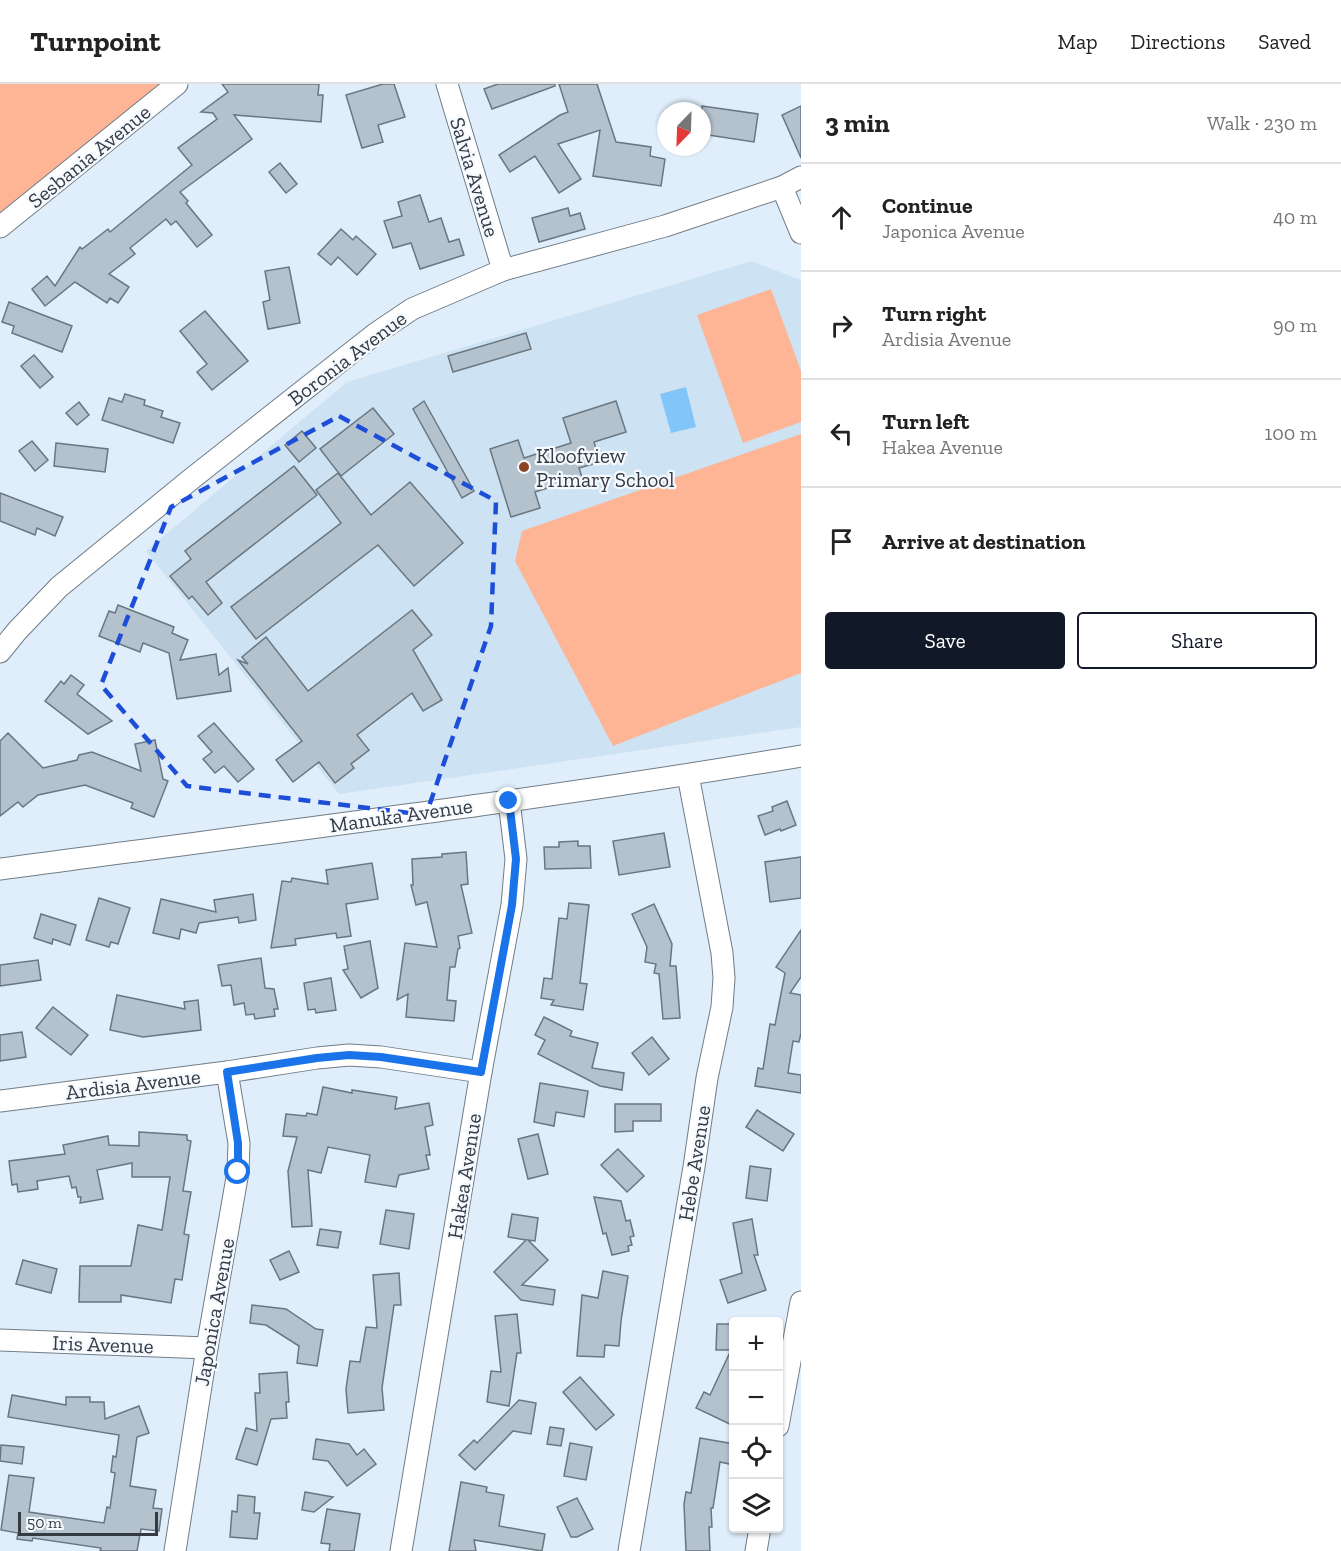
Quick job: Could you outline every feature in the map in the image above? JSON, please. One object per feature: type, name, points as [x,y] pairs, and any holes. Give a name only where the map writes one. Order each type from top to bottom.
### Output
[{"type":"street","name":"Sesbania Avenue","points":[[0,227],[177,84]]},
{"type":"street","name":"Salvia Avenue","points":[[447,84],[503,270]]},
{"type":"street","name":"Boronia Avenue","points":[[0,652],[58,587],[375,334],[412,309],[503,270],[665,226],[782,187],[801,177]]},
{"type":"street","points":[[782,187],[801,233]]},
{"type":"street","name":"Manuka Avenue","points":[[0,869],[509,801],[801,756]]},
{"type":"street","name":"Hebe Avenue","points":[[629,1551],[707,1078],[722,1007],[724,978],[722,954],[688,775]]},
{"type":"street","name":"Hakea Avenue","points":[[401,1551],[481,1072],[512,905],[516,859],[509,801]]},
{"type":"street","name":"Ardisia Avenue","points":[[0,1101],[349,1055],[381,1057],[481,1072]]},
{"type":"street","name":"Japonica Avenue","points":[[175,1551],[238,1172],[238,1143],[227,1072]]},
{"type":"street","points":[[778,1425],[801,1302]]},
{"type":"street","name":"Iris Avenue","points":[[0,1340],[207,1348]]},
{"type":"street","points":[[756,1551],[759,1533]]},
{"type":"highlighted area","points":[[339,416],[496,501],[491,626],[426,815],[187,786],[101,685],[171,507]]},
{"type":"shaded area","points":[[0,84],[165,84],[0,218]]},
{"type":"shaded area","name":"Kloofview Primary School","points":[[752,261],[801,282],[801,727],[339,794],[146,551],[347,382]]},
{"type":"shaded area","points":[[771,289],[801,371],[801,422],[743,443],[697,315]]},
{"type":"shaded area","points":[[801,434],[801,673],[613,746],[515,561],[522,531]]},
{"type":"water","points":[[686,387],[696,427],[671,433],[660,394]]},
{"type":"building","points":[[222,84],[319,84],[318,95],[323,95],[321,122],[234,115],[252,139],[180,192],[212,235],[197,247],[176,221],[171,225],[166,219],[130,248],[135,254],[109,274],[129,287],[118,303],[110,298],[107,303],[75,282],[45,306],[32,289],[47,276],[55,286],[80,247],[82,249],[108,229],[110,232],[192,165],[178,148],[217,119],[213,113],[201,112],[228,92]]},
{"type":"building","points":[[383,84],[394,84],[405,117],[378,125],[383,142],[362,148],[346,95]]},
{"type":"building","points":[[498,84],[555,84],[555,86],[492,109],[484,89]]},
{"type":"building","points":[[559,84],[597,84],[616,142],[651,147],[650,156],[665,159],[661,186],[593,176],[600,130],[558,144],[581,179],[559,193],[535,156],[510,172],[499,155],[568,112]]},
{"type":"building","points":[[801,106],[801,158],[782,115]]},
{"type":"building","points":[[711,107],[758,114],[754,142],[711,135]]},
{"type":"building","points":[[280,163],[297,184],[286,193],[269,172]]},
{"type":"building","points":[[420,195],[429,222],[441,218],[449,242],[459,239],[464,255],[420,269],[411,243],[393,248],[384,221],[402,216],[398,202]]},
{"type":"building","points":[[568,208],[570,216],[580,213],[585,229],[539,242],[532,218]]},
{"type":"building","points":[[341,229],[353,240],[356,236],[376,254],[357,275],[338,257],[331,265],[318,254]]},
{"type":"building","points":[[289,267],[300,323],[268,329],[263,302],[270,300],[265,271]]},
{"type":"building","points":[[9,302],[72,326],[62,352],[12,333],[14,326],[2,322]]},
{"type":"building","points":[[205,311],[248,361],[212,390],[197,372],[207,364],[180,331]]},
{"type":"building","points":[[526,333],[531,349],[453,372],[448,356]]},
{"type":"building","points":[[34,355],[53,377],[40,388],[21,366]]},
{"type":"building","points":[[125,394],[145,400],[144,405],[163,411],[161,417],[180,423],[173,443],[102,420],[109,398],[122,402]]},
{"type":"building","points":[[424,401],[474,491],[462,498],[413,409]]},
{"type":"building","points":[[616,401],[626,432],[594,442],[600,462],[579,468],[582,477],[535,492],[540,508],[511,517],[490,449],[518,440],[524,458],[571,443],[563,418]]},
{"type":"building","points":[[79,402],[89,415],[77,425],[66,413]]},
{"type":"building","points":[[373,408],[394,434],[341,476],[320,449]]},
{"type":"building","points":[[302,431],[316,448],[299,462],[285,445]]},
{"type":"building","points":[[32,441],[48,460],[35,471],[19,451]]},
{"type":"building","points":[[56,443],[108,449],[105,472],[54,466]]},
{"type":"building","points":[[294,466],[317,495],[206,582],[222,603],[208,615],[192,596],[189,599],[170,576],[191,559],[185,551]]},
{"type":"building","points":[[338,473],[371,515],[410,482],[463,543],[414,586],[378,545],[256,639],[231,607],[341,523],[316,490]]},
{"type":"building","points":[[0,493],[63,517],[55,536],[37,528],[35,535],[0,521]]},
{"type":"building","points":[[118,605],[174,627],[172,633],[188,640],[180,660],[216,654],[219,675],[228,668],[231,691],[177,699],[169,653],[143,643],[140,652],[99,636],[109,611],[115,613]]},
{"type":"building","points":[[412,610],[432,635],[413,650],[442,700],[423,711],[412,693],[357,735],[369,750],[351,764],[354,768],[335,783],[319,762],[293,782],[276,760],[302,741],[238,660],[248,664],[242,657],[266,637],[308,691]]},
{"type":"building","points":[[71,675],[84,685],[77,694],[112,721],[88,734],[45,701],[61,681],[64,684]]},
{"type":"building","points":[[214,723],[254,769],[238,782],[224,766],[215,773],[203,759],[212,752],[198,736]]},
{"type":"building","points":[[8,733],[43,768],[77,760],[79,755],[92,752],[141,771],[135,744],[155,740],[163,779],[168,781],[154,817],[131,808],[133,803],[85,785],[38,795],[23,807],[18,802],[0,816],[0,741]]},
{"type":"building","points":[[787,801],[796,825],[765,835],[758,816],[773,811],[772,807]]},
{"type":"building","points":[[664,833],[670,867],[619,875],[613,841]]},
{"type":"building","points":[[578,841],[578,846],[590,846],[591,868],[545,869],[544,847],[559,847],[559,842]]},
{"type":"building","points":[[466,852],[468,884],[461,885],[472,933],[458,936],[460,948],[455,967],[450,967],[447,1000],[456,1001],[454,1021],[406,1017],[408,994],[397,1000],[405,943],[437,947],[427,902],[416,905],[411,885],[413,885],[412,859],[442,857],[442,854]]},
{"type":"building","points":[[801,857],[801,898],[770,902],[765,862]]},
{"type":"building","points":[[372,863],[378,899],[346,904],[351,936],[337,938],[336,933],[295,939],[296,945],[271,948],[282,881],[291,882],[292,878],[328,884],[326,870]]},
{"type":"building","points":[[253,894],[256,920],[239,923],[238,917],[199,923],[196,933],[181,929],[179,939],[153,933],[161,899],[216,912],[214,900]]},
{"type":"building","points":[[99,898],[130,908],[118,944],[111,942],[109,947],[86,940]]},
{"type":"building","points":[[569,903],[589,905],[580,983],[587,984],[583,1010],[551,1005],[554,1000],[541,998],[544,978],[552,979],[559,918],[567,919]]},
{"type":"building","points":[[654,904],[672,944],[670,966],[676,966],[680,1018],[663,1019],[659,974],[654,973],[656,964],[645,962],[647,947],[632,914]]},
{"type":"building","points":[[41,914],[76,925],[70,945],[53,939],[52,944],[34,938]]},
{"type":"building","points":[[801,930],[801,977],[790,993],[801,995],[801,1033],[799,1042],[793,1041],[788,1073],[801,1075],[801,1093],[755,1086],[758,1068],[763,1069],[770,1024],[775,1025],[785,973],[776,967]]},
{"type":"building","points":[[370,941],[378,988],[361,998],[343,970],[348,969],[344,946]]},
{"type":"building","points":[[261,958],[265,988],[274,989],[278,1009],[274,1009],[275,1016],[255,1019],[254,1014],[246,1015],[244,1003],[234,1005],[231,985],[222,986],[218,965]]},
{"type":"building","points":[[38,960],[41,980],[0,986],[0,965]]},
{"type":"building","points":[[331,978],[336,1010],[316,1013],[315,1009],[308,1010],[304,983]]},
{"type":"building","points":[[117,995],[185,1009],[184,1002],[198,1000],[201,1030],[143,1037],[110,1030]]},
{"type":"building","points":[[53,1007],[88,1035],[71,1055],[36,1028]]},
{"type":"building","points":[[544,1017],[572,1031],[570,1036],[598,1043],[592,1068],[624,1073],[622,1090],[600,1086],[538,1054],[545,1040],[535,1035]]},
{"type":"building","points":[[22,1032],[26,1057],[0,1061],[0,1035]]},
{"type":"building","points":[[652,1037],[669,1059],[649,1075],[632,1053]]},
{"type":"building","points":[[540,1083],[588,1091],[584,1117],[556,1112],[554,1126],[534,1122]]},
{"type":"building","points":[[323,1087],[352,1093],[352,1090],[397,1097],[395,1109],[429,1103],[433,1125],[425,1127],[430,1155],[426,1155],[429,1169],[399,1175],[396,1187],[365,1182],[370,1155],[328,1147],[321,1173],[308,1170],[312,1226],[292,1227],[288,1171],[297,1137],[283,1136],[286,1114],[317,1115]]},
{"type":"building","points":[[615,1104],[661,1104],[661,1121],[633,1121],[633,1131],[615,1132]]},
{"type":"building","points":[[757,1110],[794,1134],[783,1151],[746,1127]]},
{"type":"building","points":[[139,1132],[187,1135],[187,1140],[191,1141],[183,1191],[191,1192],[184,1234],[189,1235],[182,1280],[175,1279],[171,1303],[121,1295],[121,1302],[79,1302],[80,1266],[131,1266],[138,1225],[162,1230],[170,1177],[132,1177],[132,1163],[97,1170],[103,1199],[80,1203],[81,1197],[78,1197],[76,1187],[72,1188],[69,1176],[37,1181],[38,1189],[18,1192],[17,1184],[12,1185],[9,1161],[65,1154],[63,1145],[108,1136],[109,1145],[139,1146]]},
{"type":"building","points":[[538,1134],[548,1174],[528,1179],[518,1139]]},
{"type":"building","points":[[618,1149],[644,1176],[627,1192],[601,1165]]},
{"type":"building","points":[[750,1166],[771,1169],[767,1201],[746,1198]]},
{"type":"building","points":[[594,1197],[621,1201],[626,1221],[630,1220],[634,1236],[630,1237],[632,1245],[628,1246],[629,1251],[612,1255],[606,1233],[603,1234]]},
{"type":"building","points":[[386,1210],[414,1214],[409,1249],[380,1244]]},
{"type":"building","points":[[512,1214],[538,1218],[535,1241],[528,1240],[548,1260],[522,1285],[555,1290],[553,1305],[521,1300],[494,1272],[526,1240],[508,1237]]},
{"type":"building","points":[[752,1219],[758,1255],[754,1255],[766,1290],[728,1303],[720,1280],[742,1273],[733,1223]]},
{"type":"building","points":[[320,1229],[341,1232],[338,1248],[317,1245]]},
{"type":"building","points":[[289,1251],[299,1272],[280,1280],[270,1260]]},
{"type":"building","points":[[23,1260],[57,1269],[51,1293],[16,1284]]},
{"type":"building","points":[[603,1271],[628,1276],[619,1346],[605,1345],[604,1357],[577,1356],[582,1295],[598,1298]]},
{"type":"building","points":[[399,1273],[401,1305],[394,1305],[382,1388],[384,1410],[348,1413],[346,1389],[350,1361],[360,1362],[366,1327],[377,1328],[373,1275]]},
{"type":"building","points":[[252,1305],[286,1309],[316,1329],[323,1330],[317,1366],[297,1363],[299,1346],[266,1325],[250,1323]]},
{"type":"building","points":[[517,1314],[521,1353],[517,1353],[509,1406],[487,1402],[491,1371],[501,1372],[495,1316]]},
{"type":"building","points":[[717,1324],[729,1324],[729,1350],[716,1350]]},
{"type":"building","points":[[729,1354],[729,1424],[696,1408],[704,1392],[710,1395]]},
{"type":"building","points":[[287,1372],[289,1402],[286,1402],[287,1418],[271,1419],[257,1465],[236,1459],[246,1428],[257,1431],[255,1393],[260,1393],[259,1374]]},
{"type":"building","points":[[580,1377],[614,1415],[596,1430],[563,1392]]},
{"type":"building","points":[[12,1395],[66,1405],[66,1397],[90,1397],[90,1402],[104,1402],[105,1419],[139,1406],[149,1433],[137,1437],[130,1486],[156,1490],[153,1508],[162,1509],[159,1531],[141,1529],[137,1551],[100,1551],[101,1548],[33,1538],[32,1541],[17,1539],[18,1533],[1,1530],[9,1475],[34,1478],[29,1512],[104,1523],[107,1507],[110,1508],[115,1473],[111,1472],[119,1435],[8,1417]]},
{"type":"building","points":[[519,1400],[536,1403],[531,1434],[513,1431],[475,1470],[459,1455],[474,1440],[477,1443]]},
{"type":"building","points":[[550,1427],[564,1429],[561,1446],[547,1444]]},
{"type":"building","points":[[700,1438],[729,1443],[729,1464],[720,1462],[713,1508],[711,1508],[710,1551],[686,1551],[684,1504],[686,1492],[691,1493]]},
{"type":"building","points":[[316,1439],[349,1444],[357,1455],[364,1449],[376,1464],[347,1486],[328,1461],[313,1459]]},
{"type":"building","points":[[570,1443],[592,1447],[586,1480],[564,1476]]},
{"type":"building","points":[[1,1445],[24,1447],[22,1464],[0,1461]]},
{"type":"building","points":[[461,1482],[487,1487],[486,1492],[504,1495],[499,1526],[545,1534],[542,1551],[474,1540],[476,1551],[449,1551]]},
{"type":"building","points":[[305,1492],[333,1497],[314,1512],[302,1510]]},
{"type":"building","points":[[238,1495],[255,1497],[254,1513],[260,1513],[257,1539],[230,1537],[232,1511],[237,1512]]},
{"type":"building","points":[[577,1498],[593,1529],[577,1537],[571,1537],[557,1507]]},
{"type":"building","points":[[327,1509],[360,1514],[354,1551],[329,1551],[330,1544],[321,1543]]},
{"type":"place","name":"Kloofview Primary School","points":[[524,467]]},
{"type":"route","points":[[238,1172],[238,1143],[227,1072],[349,1055],[381,1057],[481,1072],[512,905],[516,859],[509,801]]}]
